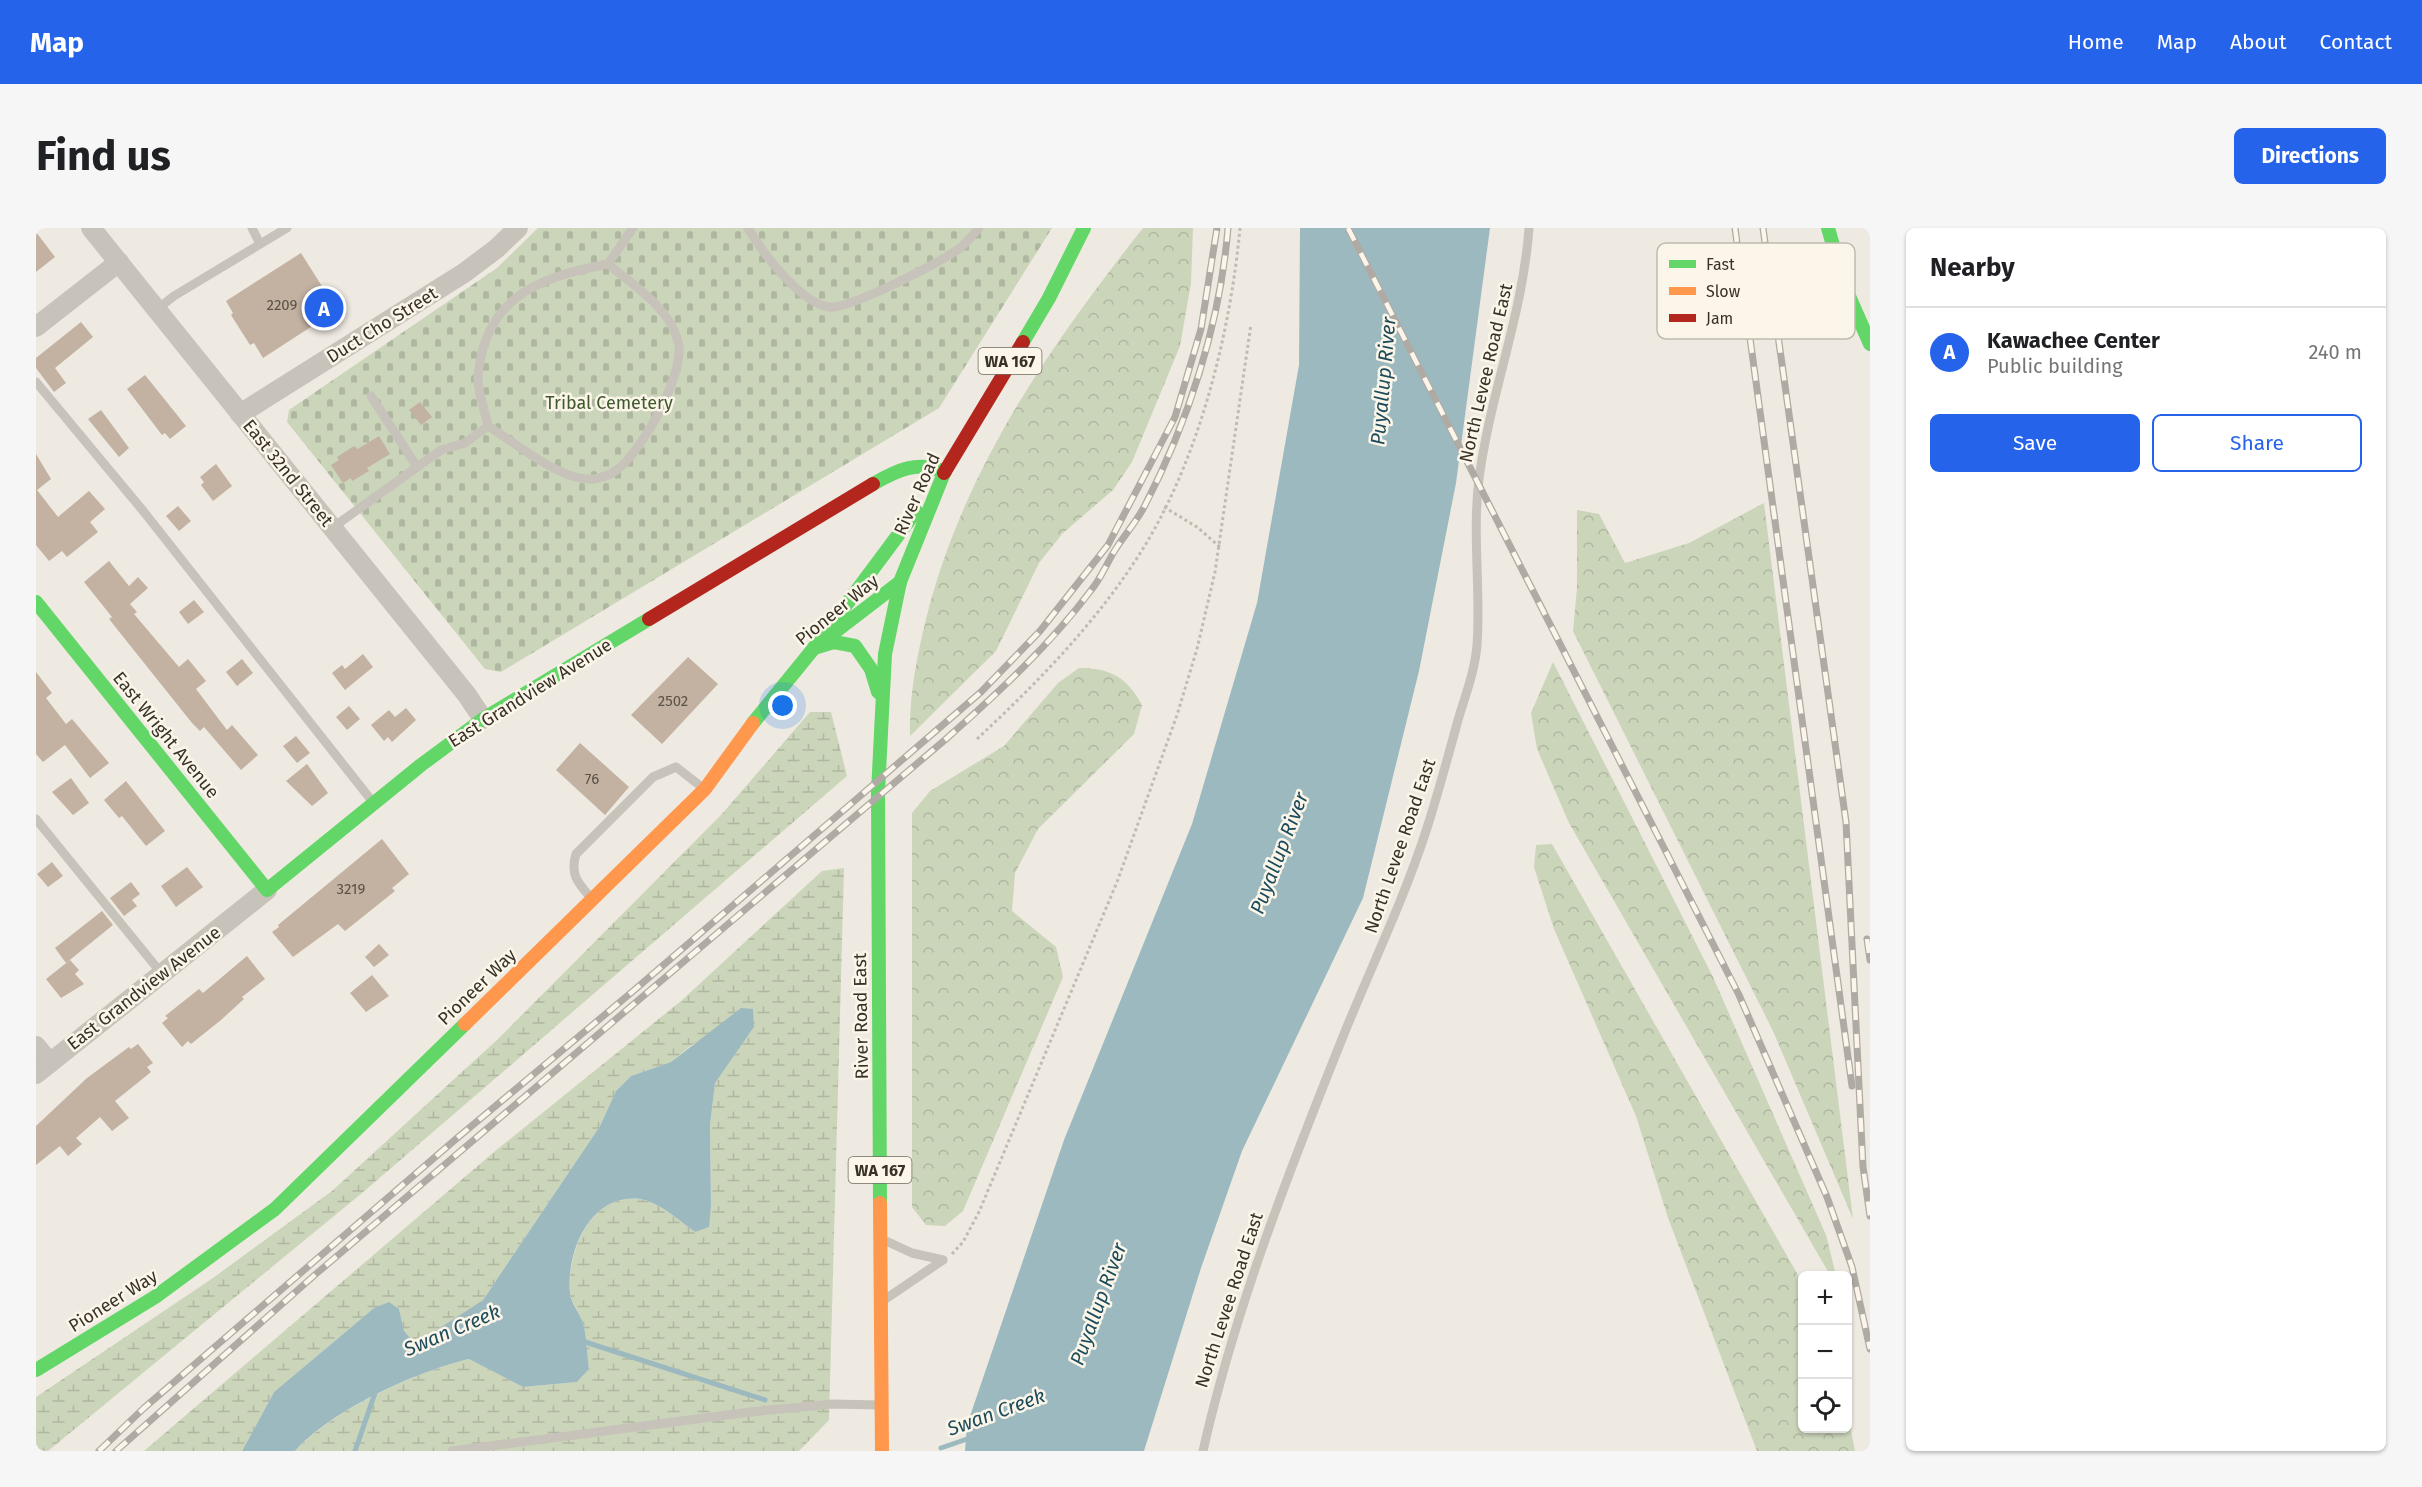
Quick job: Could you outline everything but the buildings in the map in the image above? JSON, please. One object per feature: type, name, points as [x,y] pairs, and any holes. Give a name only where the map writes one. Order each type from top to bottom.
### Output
[{"type":"main road","name":"WA 167","points":[[1049,298],[1084,228]]},
{"type":"main road","points":[[1828,228],[1832,243]]},
{"type":"main road","name":"WA 167","points":[[1049,298],[1086,254]]},
{"type":"main road","name":"River Road","points":[[900,582],[945,472],[1049,298]]},
{"type":"main road","points":[[1855,310],[1870,344]]},
{"type":"main road","name":"East Grandview Avenue","points":[[267,891],[483,719],[888,475],[916,464],[933,466],[945,472]]},
{"type":"main road","points":[[814,648],[945,472]]},
{"type":"main road","name":"Pioneer Way","points":[[36,1370],[155,1297],[275,1209],[705,789],[751,725],[814,648],[900,582]]},
{"type":"main road","name":"River Road East","points":[[882,1451],[877,888],[881,700],[885,654],[900,582]]},
{"type":"main road","name":"East Wright Avenue","points":[[36,602],[267,891]]},
{"type":"main road","points":[[814,648],[834,642],[855,646],[864,654],[881,700]]},
{"type":"street","name":"East 32nd Street","points":[[91,228],[483,719]]},
{"type":"street","name":"Duct Cho Street","points":[[240,414],[464,273],[496,249],[518,228]]},
{"type":"street","points":[[36,327],[119,262]]},
{"type":"street","name":"East Grandview Avenue","points":[[43,1069],[267,891]]},
{"type":"street","points":[[36,1046],[43,1069]]},
{"type":"lane","points":[[252,228],[260,244]]},
{"type":"lane","points":[[156,310],[174,296],[287,228]]},
{"type":"lane","points":[[608,264],[652,300],[678,339],[680,357],[670,388],[639,443],[620,468],[610,475],[591,479],[558,470],[488,426],[478,378],[490,330],[498,313],[508,303],[549,279],[608,264],[633,228]]},
{"type":"lane","points":[[748,228],[762,251],[808,298],[830,307],[864,299],[960,248],[979,228]]},
{"type":"lane","name":"North Levee Road East","points":[[1203,1451],[1228,1351],[1262,1243],[1422,841],[1470,679],[1477,645],[1475,529],[1479,480],[1488,428],[1520,297],[1529,228]]},
{"type":"lane","points":[[36,382],[144,512],[375,804]]},
{"type":"lane","points":[[370,396],[417,467]]},
{"type":"lane","points":[[332,528],[441,450],[465,443],[488,426]]},
{"type":"lane","points":[[593,899],[574,876],[573,865],[576,854],[653,777],[676,767],[705,789]]},
{"type":"lane","points":[[36,819],[162,974]]},
{"type":"lane","points":[[881,1238],[894,1247],[912,1254],[943,1260]]},
{"type":"lane","points":[[881,1304],[909,1281],[943,1260]]},
{"type":"lane","points":[[452,1451],[750,1412],[833,1404],[881,1405]]},
{"type":"path","points":[[977,739],[1071,645],[1140,554],[1164,507],[1198,425],[1222,339],[1235,280],[1240,228]]},
{"type":"path","points":[[943,1260],[963,1242],[979,1212],[1117,882],[1177,716],[1197,649],[1220,547],[1251,324]]},
{"type":"path","points":[[1164,507],[1197,527],[1220,547]]},
{"type":"green space","name":"Tribal Cemetery","points":[[538,228],[1052,228],[939,408],[501,672],[485,669],[287,422],[289,410],[497,268]]},
{"type":"green space","points":[[1143,228],[1193,228],[1191,283],[1180,346],[1132,462],[1113,490],[1062,534],[1039,563],[996,651],[910,736],[912,690],[923,630],[943,561],[964,509],[1014,410],[1075,317]]},
{"type":"green space","points":[[1764,503],[1853,1219],[1773,1031],[1573,631],[1577,588],[1577,510],[1599,514],[1625,563],[1689,543]]},
{"type":"green space","points":[[1553,662],[1713,977],[1826,1235],[1835,1271],[1828,1271],[1569,823],[1537,749],[1531,713]]},
{"type":"green space","points":[[1079,668],[1100,670],[1116,676],[1130,687],[1142,705],[1134,734],[1038,829],[1015,873],[1012,911],[1056,947],[1063,977],[963,1211],[945,1226],[926,1225],[912,1207],[912,813],[930,791],[1004,746],[1058,683]]},
{"type":"green space","points":[[810,712],[831,712],[847,776],[362,1193],[48,1451],[36,1451],[36,1397],[213,1278],[332,1191],[498,1039],[722,814]]},
{"type":"green space","points":[[1552,844],[1798,1275],[1798,1433],[1852,1433],[1855,1451],[1757,1451],[1668,1218],[1636,1116],[1554,929],[1534,867],[1536,845]]},
{"type":"green space","points":[[844,868],[829,1420],[799,1451],[295,1451],[331,1421],[376,1394],[424,1373],[469,1359],[523,1387],[577,1382],[589,1369],[584,1328],[571,1297],[570,1277],[573,1260],[585,1228],[595,1215],[608,1205],[623,1200],[640,1199],[662,1208],[695,1232],[711,1205],[710,1125],[715,1082],[754,1027],[693,1044],[671,1062],[631,1076],[616,1091],[600,1126],[483,1300],[415,1345],[404,1332],[399,1309],[374,1308],[274,1392],[242,1451],[144,1451],[494,1152],[681,1001],[822,871]]},
{"type":"water","name":"Puyallup River","points":[[1300,228],[1490,228],[1456,483],[1419,671],[1363,898],[1242,1151],[1201,1268],[1144,1451],[965,1451],[967,1425],[1064,1140],[1192,824],[1257,603],[1299,365]]},
{"type":"water","points":[[741,1008],[753,1009],[754,1027],[715,1083],[710,1125],[709,1227],[695,1232],[662,1208],[640,1199],[622,1200],[607,1205],[595,1215],[577,1244],[570,1277],[571,1297],[584,1328],[589,1369],[577,1382],[523,1387],[469,1359],[424,1373],[376,1394],[330,1421],[295,1451],[242,1451],[274,1392],[374,1308],[389,1302],[399,1309],[404,1331],[415,1344],[483,1300],[600,1126],[616,1091],[631,1076],[671,1062]]},
{"type":"waterway","name":"Swan Creek","points":[[579,1340],[765,1400]]},
{"type":"waterway","points":[[355,1451],[375,1393]]},
{"type":"waterway","name":"Swan Creek","points":[[941,1448],[970,1438]]},
{"type":"railway","points":[[99,1451],[144,1408],[456,1139],[632,992],[981,692],[1040,631],[1108,545],[1175,417],[1201,329],[1217,228]]},
{"type":"railway","points":[[116,1451],[317,1273],[946,739],[1004,686],[1059,630],[1095,585],[1115,550],[1140,514],[1174,442],[1188,408],[1209,337],[1218,301],[1228,228]]},
{"type":"railway","points":[[1348,228],[1739,995],[1827,1197],[1852,1267],[1870,1349]]},
{"type":"railway","points":[[1735,228],[1737,243]]},
{"type":"railway","points":[[1763,228],[1765,243]]},
{"type":"railway","points":[[1750,339],[1852,1086]]},
{"type":"railway","points":[[1779,339],[1846,822],[1863,1167],[1870,1216]]},
{"type":"railway","points":[[1867,939],[1870,960]]},
{"type":"traffic: fast","points":[[1023,342],[1049,298],[1084,228]]},
{"type":"traffic: fast","points":[[1828,228],[1832,243]]},
{"type":"traffic: fast","points":[[1855,310],[1870,344]]},
{"type":"traffic: fast","points":[[873,484],[908,468],[926,467],[945,472]]},
{"type":"traffic: fast","points":[[880,1203],[878,792],[885,654],[900,582],[944,473]]},
{"type":"traffic: fast","points":[[814,648],[916,511]]},
{"type":"traffic: fast","points":[[753,723],[814,648],[900,582]]},
{"type":"traffic: fast","points":[[36,602],[267,890],[421,765],[483,719],[649,619]]},
{"type":"traffic: fast","points":[[814,648],[834,642],[855,646],[871,669],[878,692]]},
{"type":"traffic: fast","points":[[36,1370],[155,1297],[275,1209],[465,1024]]},
{"type":"traffic: slow","points":[[465,1024],[705,789],[753,723]]},
{"type":"traffic: slow","points":[[880,1203],[882,1451]]},
{"type":"traffic: jam","points":[[944,473],[1023,342]]},
{"type":"traffic: jam","points":[[649,619],[873,484]]},
{"type":"place","name":"Kawachee Center","points":[[324,308]]}]
